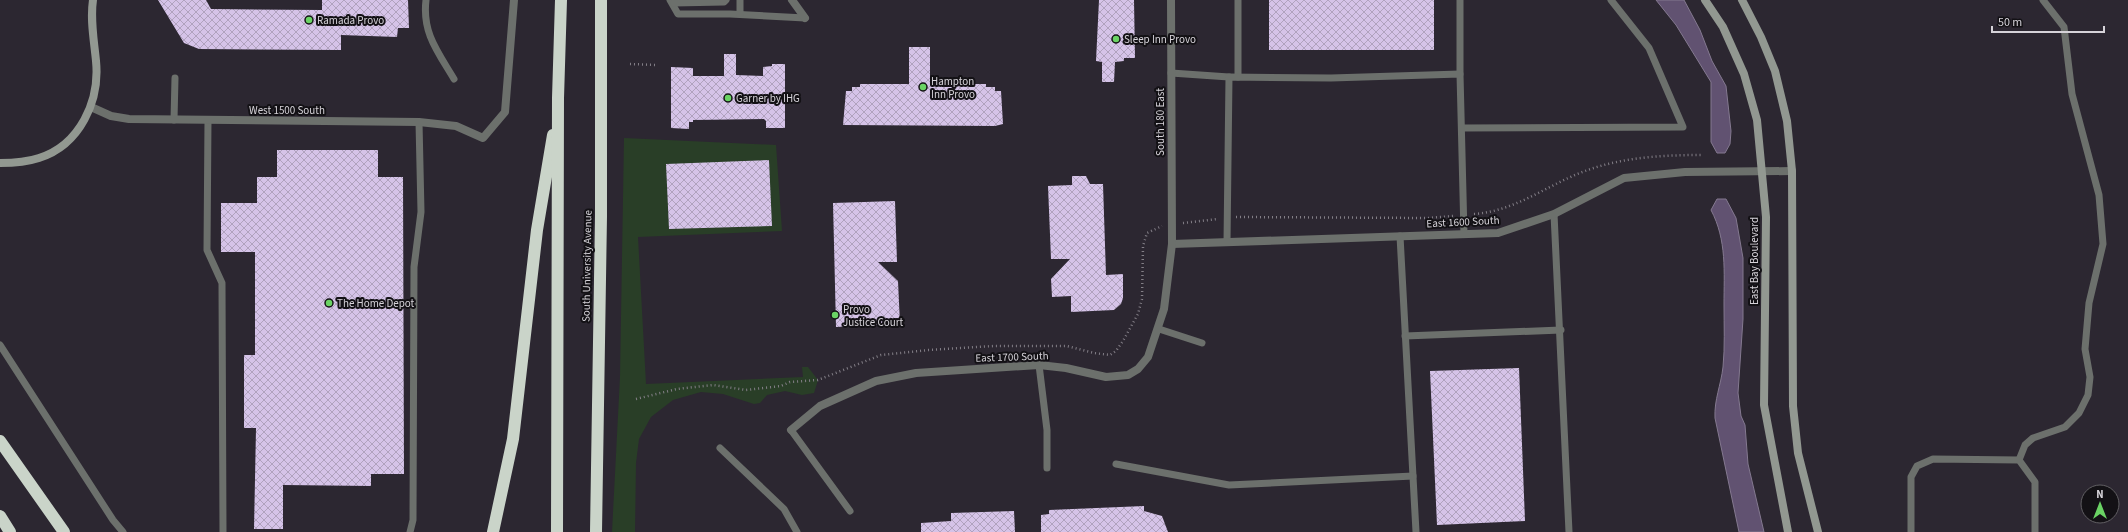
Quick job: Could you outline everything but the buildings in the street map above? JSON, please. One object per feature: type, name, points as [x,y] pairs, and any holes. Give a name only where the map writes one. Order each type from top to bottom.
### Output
[{"type":"highway","points":[[557,532],[558,98],[561,0]]},
{"type":"highway","name":"South University Avenue","points":[[596,532],[601,216],[601,0]]},
{"type":"highway","points":[[493,532],[513,439],[537,230],[558,98]]},
{"type":"highway","points":[[0,441],[64,532]]},
{"type":"highway","points":[[0,516],[10,532]]},
{"type":"street","points":[[0,163],[16,163],[39,158],[54,152],[77,131],[91,107],[94,98],[96,62],[92,34],[93,0]]},
{"type":"street","name":"West 1500 South","points":[[91,107],[120,118],[174,120],[419,122],[456,126],[483,138],[505,112],[514,0]]},
{"type":"street","points":[[792,0],[805,18]]},
{"type":"street","name":"South 180 East","points":[[1171,0],[1172,244]]},
{"type":"street","name":"East Bay Boulevard","points":[[1705,0],[1722,27],[1744,74],[1757,120],[1766,217],[1764,405],[1788,532]]},
{"type":"street","points":[[1742,0],[1761,36],[1775,71],[1787,121],[1792,172],[1793,406],[1798,453],[1818,532]]},
{"type":"street","name":"East 1600 South","points":[[1172,244],[1498,233],[1554,214],[1624,178],[1685,172],[1792,172]]},
{"type":"street","name":"East 1700 South","points":[[791,430],[820,406],[876,381],[916,373],[1038,365],[1066,368],[1106,377],[1128,375],[1138,369],[1148,357],[1159,329],[1164,309],[1172,244]]},
{"type":"lane","points":[[426,0],[425,10],[428,32],[454,79]]},
{"type":"lane","points":[[726,0],[724,2],[672,2],[678,14],[740,14],[805,18]]},
{"type":"lane","points":[[740,0],[740,14]]},
{"type":"lane","points":[[1238,0],[1238,77]]},
{"type":"lane","points":[[1460,0],[1460,74],[1464,234]]},
{"type":"lane","points":[[1462,128],[1683,127],[1649,48],[1611,0]]},
{"type":"lane","points":[[2019,460],[2024,445],[2033,438],[2065,427],[2079,413],[2088,395],[2090,376],[2085,349],[2089,303],[2103,244],[2099,195],[2072,94],[2064,27],[2043,0]]},
{"type":"lane","points":[[1171,73],[1229,77],[1331,78],[1460,74]]},
{"type":"lane","points":[[1227,242],[1229,77]]},
{"type":"lane","points":[[174,120],[175,78]]},
{"type":"lane","points":[[208,120],[207,250],[222,283],[223,532]]},
{"type":"lane","points":[[410,532],[413,520],[414,267],[421,212],[419,122]]},
{"type":"lane","points":[[1554,214],[1561,330],[1569,532]]},
{"type":"lane","points":[[1400,236],[1416,532]]},
{"type":"lane","points":[[1159,329],[1202,343]]},
{"type":"lane","points":[[1405,336],[1561,330]]},
{"type":"lane","points":[[0,345],[113,520],[123,532]]},
{"type":"lane","points":[[1038,365],[1046,430],[1046,468]]},
{"type":"lane","points":[[791,430],[850,512]]},
{"type":"lane","points":[[720,448],[784,508],[797,532]]},
{"type":"lane","points":[[1911,532],[1911,477],[1917,466],[1933,459],[2019,460]]},
{"type":"lane","points":[[2019,460],[2035,482],[2035,532]]},
{"type":"lane","points":[[1116,464],[1229,485],[1413,476]]},
{"type":"path","points":[[630,64],[656,65]]},
{"type":"green space","points":[[624,138],[776,145],[782,231],[638,237],[646,384],[803,377],[802,367],[808,367],[818,380],[814,393],[802,395],[785,391],[767,395],[760,403],[754,404],[723,394],[701,392],[673,400],[651,417],[639,439],[636,463],[635,532],[612,532],[620,377]]},
{"type":"shaded area","points":[[1656,0],[1684,0],[1700,30],[1712,61],[1726,86],[1731,131],[1730,144],[1725,153],[1717,153],[1711,142],[1711,82],[1676,25]]},
{"type":"shaded area","points":[[1717,199],[1726,199],[1736,218],[1743,258],[1743,319],[1738,393],[1741,416],[1745,425],[1748,464],[1764,532],[1739,532],[1715,418],[1723,367],[1724,344],[1724,256],[1720,233],[1711,210]]},
{"type":"place","name":"Ramada Provo","points":[[309,20]]},
{"type":"place","name":"Sleep Inn Provo","points":[[1116,39]]},
{"type":"place","name":"Hampton Inn Provo","points":[[923,87]]},
{"type":"place","name":"Garner by IHG","points":[[728,98]]},
{"type":"place","name":"The Home Depot","points":[[329,303]]},
{"type":"place","name":"Provo Justice Court","points":[[835,315]]}]
